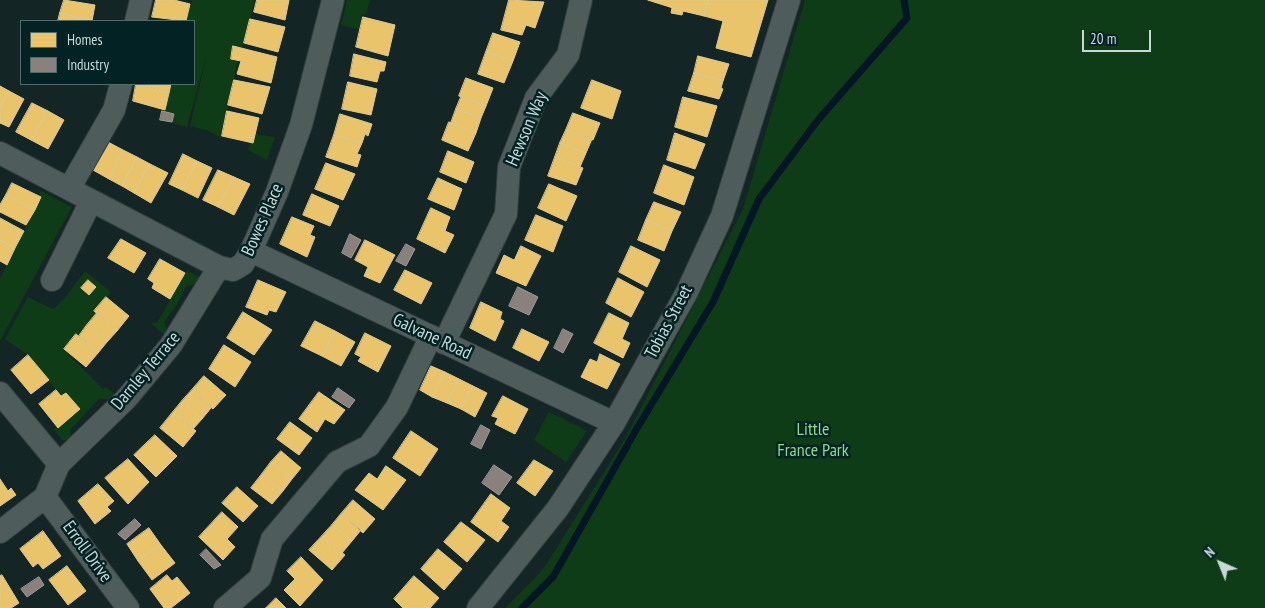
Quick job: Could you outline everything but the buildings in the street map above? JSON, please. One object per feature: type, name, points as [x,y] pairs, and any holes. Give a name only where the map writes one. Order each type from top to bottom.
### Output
[{"type":"street","points":[[136,20],[141,0]]},
{"type":"street","name":"Bowes Place","points":[[0,153],[219,267],[233,270],[243,264],[251,251],[277,192],[301,125],[333,0]]},
{"type":"street","name":"Hewson Way","points":[[225,608],[260,578],[272,539],[337,462],[369,446],[397,407],[438,340],[506,214],[509,167],[536,98],[568,55],[581,0]]},
{"type":"street","name":"Tobias Street","points":[[478,608],[558,508],[614,423],[687,292],[722,216],[789,0]]},
{"type":"street","points":[[70,189],[114,110],[120,85]]},
{"type":"street","points":[[52,280],[91,201]]},
{"type":"street","name":"Galvane Road","points":[[251,251],[614,423]]},
{"type":"street","name":"Darnley Terrace","points":[[58,464],[126,399],[171,345],[219,267]]},
{"type":"street","points":[[0,393],[58,464],[45,497],[0,532]]},
{"type":"street","name":"Erroll Drive","points":[[45,497],[128,608]]},
{"type":"green space","points":[[192,0],[255,0],[242,49],[233,47],[231,59],[238,60],[221,138],[209,131],[190,126],[207,54],[187,127],[172,123],[174,114],[165,112],[171,85],[195,85],[195,20],[186,20]]},
{"type":"green space","points":[[347,0],[370,0],[366,15],[362,14],[359,29],[341,25]]},
{"type":"green space","name":"Little France Park","points":[[805,0],[1265,0],[1265,608],[505,608],[544,568],[626,437],[743,209]]},
{"type":"green space","points":[[255,134],[275,137],[267,160],[248,150],[250,143],[253,143]]},
{"type":"green space","points":[[41,191],[72,207],[0,341],[0,278],[41,198],[38,196]]},
{"type":"green space","points":[[187,270],[202,279],[199,284],[186,286],[176,306],[164,322],[167,332],[164,335],[151,323],[157,323]]},
{"type":"green space","points":[[85,271],[111,292],[94,311],[97,313],[79,336],[76,334],[63,349],[103,389],[106,387],[116,395],[112,399],[99,399],[70,430],[71,440],[62,440],[54,429],[80,409],[66,393],[61,396],[28,355],[5,339],[28,297],[53,309],[64,299]]},
{"type":"green space","points":[[549,412],[587,431],[566,462],[534,440]]},
{"type":"waterway","points":[[522,608],[553,577],[636,430],[713,302],[759,199],[818,120],[907,18],[904,0]]}]
